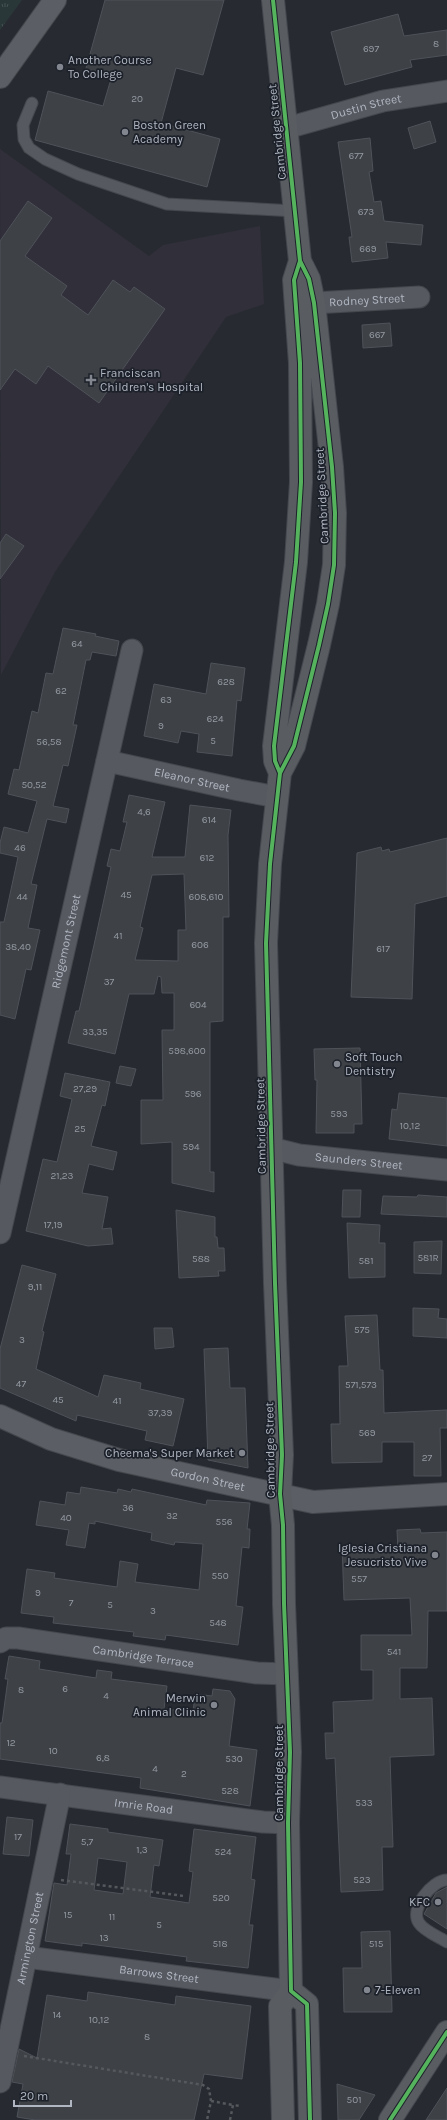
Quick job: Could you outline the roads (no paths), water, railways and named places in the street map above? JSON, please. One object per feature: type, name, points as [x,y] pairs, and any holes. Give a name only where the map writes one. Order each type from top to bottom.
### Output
[{"type":"main road","name":"Cambridge Street","points":[[273,0],[300,261],[309,279],[314,303],[332,467],[335,513],[334,565],[320,645],[294,746],[280,773],[270,864],[266,943],[282,1455],[280,1494],[283,1525],[290,1752],[288,1823],[291,1991]]},
{"type":"main road","name":"Cambridge Street","points":[[280,773],[276,761],[274,746],[296,562],[302,482],[300,363],[294,280],[300,261]]},
{"type":"main road","points":[[283,2120],[280,2052],[280,2006],[291,1991],[307,2004],[310,2120]]},
{"type":"main road","points":[[391,2115],[447,2032]]},
{"type":"street","points":[[0,77],[55,0]]},
{"type":"street","name":"Dustin Street","points":[[287,128],[383,101],[447,91]]},
{"type":"street","name":"Rodney Street","points":[[314,303],[419,297]]},
{"type":"street","name":"Ridgemont Street","points":[[0,1233],[132,650]]},
{"type":"street","name":"Eleanor Street","points":[[107,761],[277,797]]},
{"type":"street","name":"Saunders Street","points":[[272,1148],[299,1155],[447,1170]]},
{"type":"street","name":"Gordon Street","points":[[0,1416],[50,1439],[119,1460],[313,1502],[447,1494]]},
{"type":"street","name":"Cambridge Terrace","points":[[0,1642],[6,1638],[18,1638],[256,1673],[287,1674]]},
{"type":"street","name":"Imrie Road","points":[[0,1787],[263,1822],[288,1823]]},
{"type":"street","name":"Armington Street","points":[[0,2082],[60,1794]]},
{"type":"street","name":"Barrows Street","points":[[26,1958],[291,1991]]},
{"type":"lane","points":[[32,103],[23,125],[24,139],[30,148],[45,159],[78,174],[167,204],[295,211]]},
{"type":"lane","points":[[447,1880],[441,1880],[433,1884],[417,1908],[416,1917],[420,1924],[447,1942]]},
{"type":"place","name":"Another Course To College","points":[[60,67]]},
{"type":"place","name":"Boston Green Academy","points":[[125,132]]},
{"type":"place","name":"Franciscan Children's Hospital","points":[[91,380]]},
{"type":"place","name":"Soft Touch Dentistry","points":[[337,1064]]},
{"type":"place","name":"Cheema's Super Market","points":[[242,1453]]},
{"type":"place","name":"Iglesia Cristiana Jesucristo Vive","points":[[435,1555]]},
{"type":"place","name":"Merwin Animal Clinic","points":[[214,1705]]},
{"type":"place","name":"KFC","points":[[438,1902]]},
{"type":"place","name":"7-Eleven","points":[[367,1990]]}]
